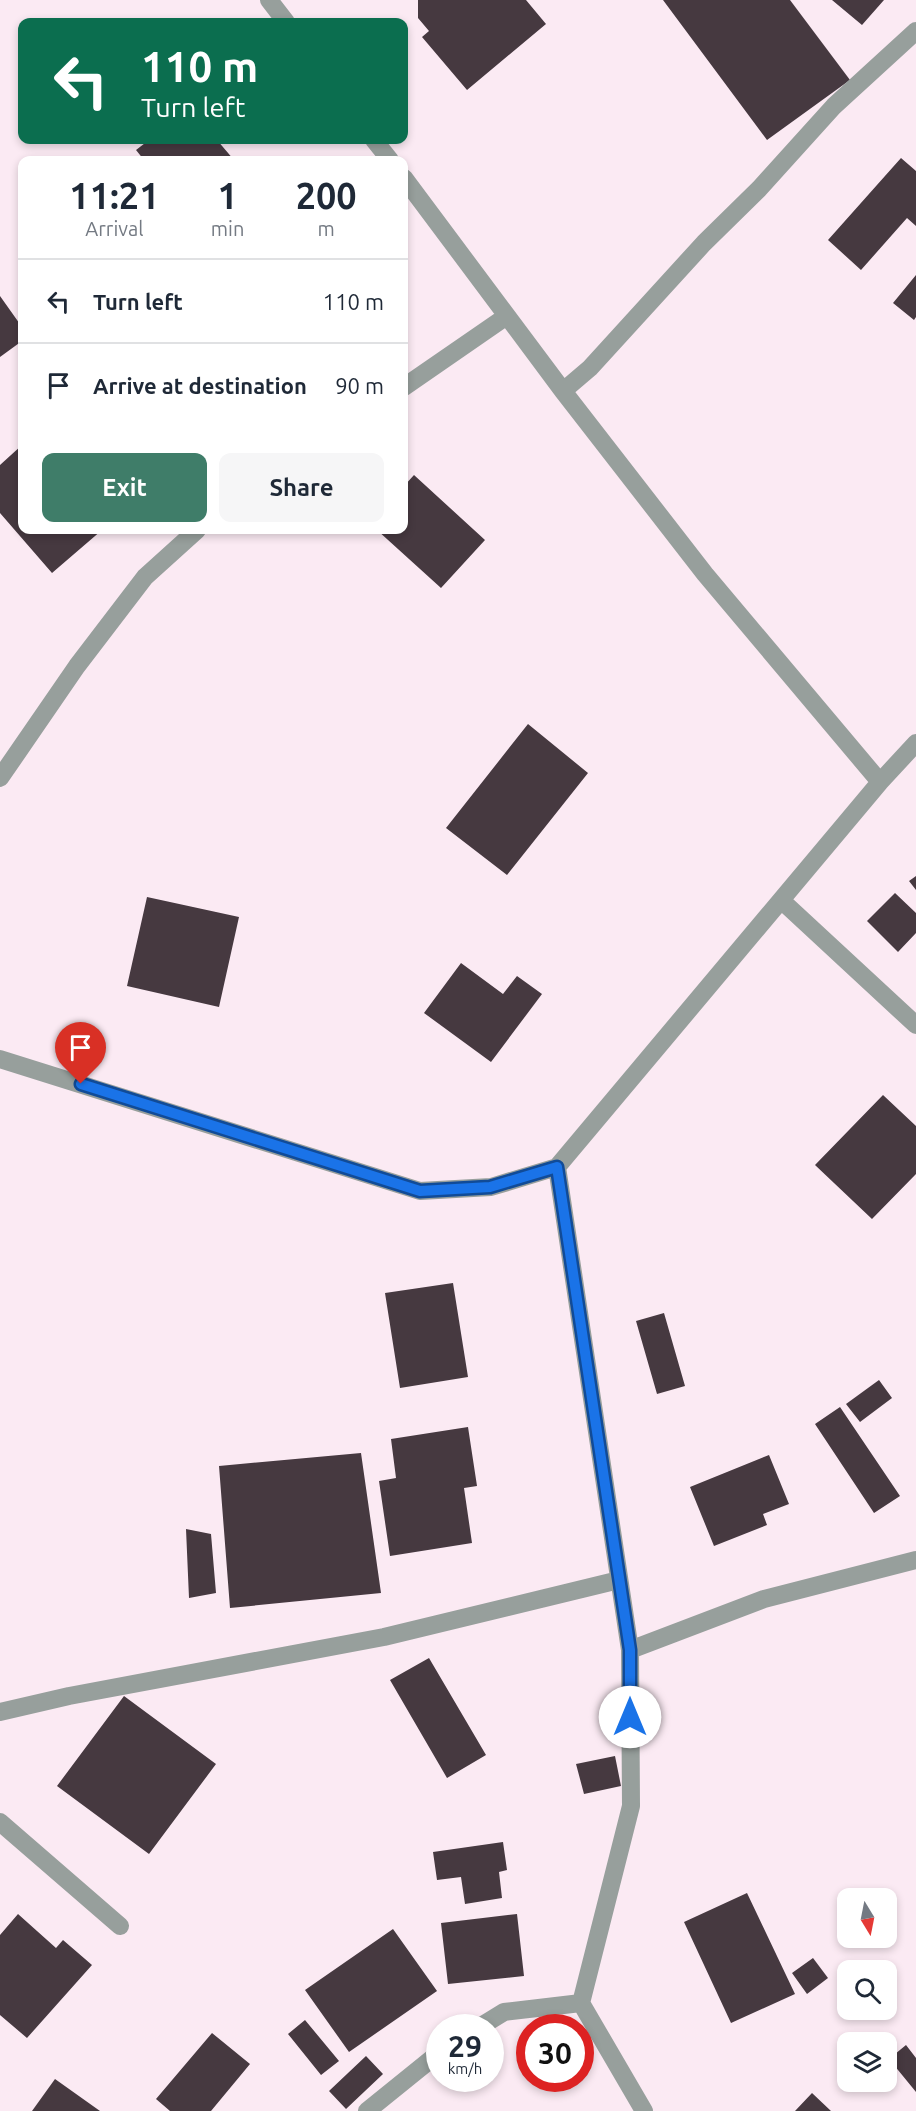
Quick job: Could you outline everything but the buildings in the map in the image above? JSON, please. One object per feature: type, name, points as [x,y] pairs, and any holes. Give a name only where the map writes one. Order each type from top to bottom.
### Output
[{"type":"street","points":[[269,0],[283,18]]},
{"type":"street","points":[[563,391],[590,368],[834,106],[916,31]]},
{"type":"street","points":[[377,144],[387,156]]},
{"type":"street","points":[[408,183],[563,391],[705,574],[880,782]]},
{"type":"street","points":[[408,384],[507,316]]},
{"type":"street","points":[[0,778],[77,666],[145,577],[193,534]]},
{"type":"street","points":[[0,1059],[420,1191],[490,1187],[557,1167],[880,782],[916,743]]},
{"type":"street","points":[[781,900],[916,1025]]},
{"type":"street","points":[[557,1167],[630,1650],[631,1806],[581,2003],[644,2111]]},
{"type":"street","points":[[630,1650],[764,1599],[916,1560]]},
{"type":"street","points":[[0,1712],[69,1696],[384,1637],[619,1580]]},
{"type":"street","points":[[0,1822],[120,1926]]},
{"type":"street","points":[[501,2014],[581,2003]]},
{"type":"street","points":[[367,2111],[426,2063]]},
{"type":"route","points":[[81,1084],[420,1191],[490,1187],[557,1167],[630,1650],[630,1717]]}]
